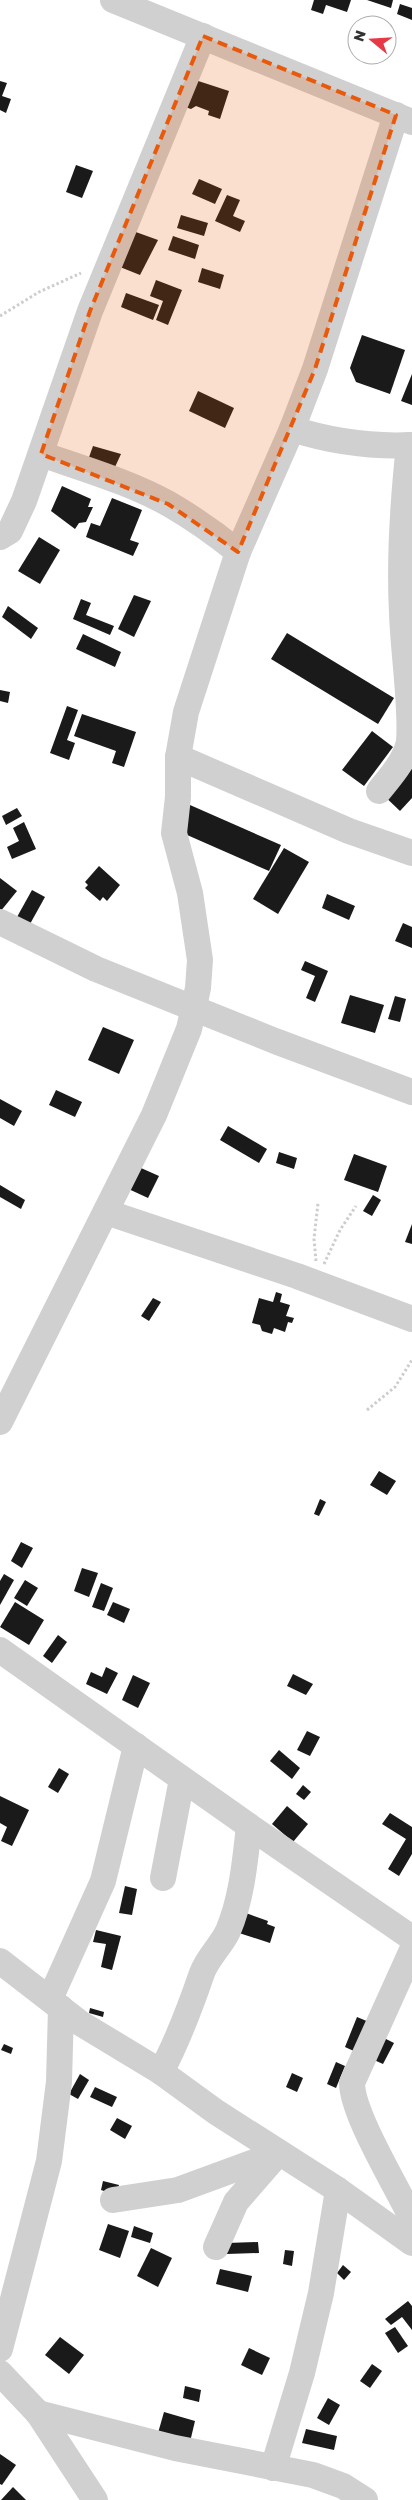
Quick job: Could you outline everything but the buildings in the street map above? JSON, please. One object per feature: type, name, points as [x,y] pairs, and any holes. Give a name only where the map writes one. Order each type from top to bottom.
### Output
[{"type":"street","points":[[0,1422],[106,1212],[177,1062],[194,1009],[200,960],[190,893],[174,833],[178,797],[178,757],[186,712],[238,552],[292,429],[353,254],[404,118],[113,0]]},
{"type":"street","points":[[0,555],[5,534],[24,501],[66,375],[109,264],[203,36]]},
{"type":"street","points":[[292,429],[319,437],[356,443],[411,445],[404,498],[400,573],[411,735],[403,758],[380,791]]},
{"type":"street","points":[[41,454],[104,476],[168,504],[206,526],[238,552]]},
{"type":"street","points":[[178,757],[349,831],[412,853]]},
{"type":"street","points":[[0,922],[96,970],[412,1092]]},
{"type":"street","points":[[106,1212],[321,1281],[412,1319]]},
{"type":"street","points":[[0,1650],[249,1826],[412,1938]]},
{"type":"street","points":[[0,2349],[49,2161],[59,2082],[56,2004],[103,1881],[136,1746]]},
{"type":"street","points":[[164,1878],[182,1779]]},
{"type":"street","points":[[161,2072],[183,2028],[202,1972],[210,1956],[226,1934],[234,1914],[245,1865],[249,1826]]},
{"type":"street","points":[[412,1950],[352,2084],[353,2094],[370,2134],[412,2219]]},
{"type":"street","points":[[0,1961],[80,2023],[161,2072],[279,2153],[338,2190],[412,2243]]},
{"type":"street","points":[[112,2200],[178,2190],[279,2153]]},
{"type":"street","points":[[216,2247],[236,2202],[260,2172],[279,2153]]},
{"type":"street","points":[[273,2468],[302,2373],[321,2293],[338,2190]]},
{"type":"street","points":[[0,2372],[38,2413],[95,2500]]},
{"type":"street","points":[[38,2413],[175,2448],[313,2475],[343,2486],[365,2500]]},
{"type":"path","points":[[0,316],[67,279],[109,264]]},
{"type":"path","points":[[318,1203],[314,1239],[321,1281]]},
{"type":"path","points":[[321,1281],[340,1230],[356,1206]]},
{"type":"path","points":[[367,1410],[396,1387],[412,1360]]},
{"type":"highlighted area","points":[[203,36],[396,115],[315,369],[238,552],[168,504],[41,454],[90,311]]}]
